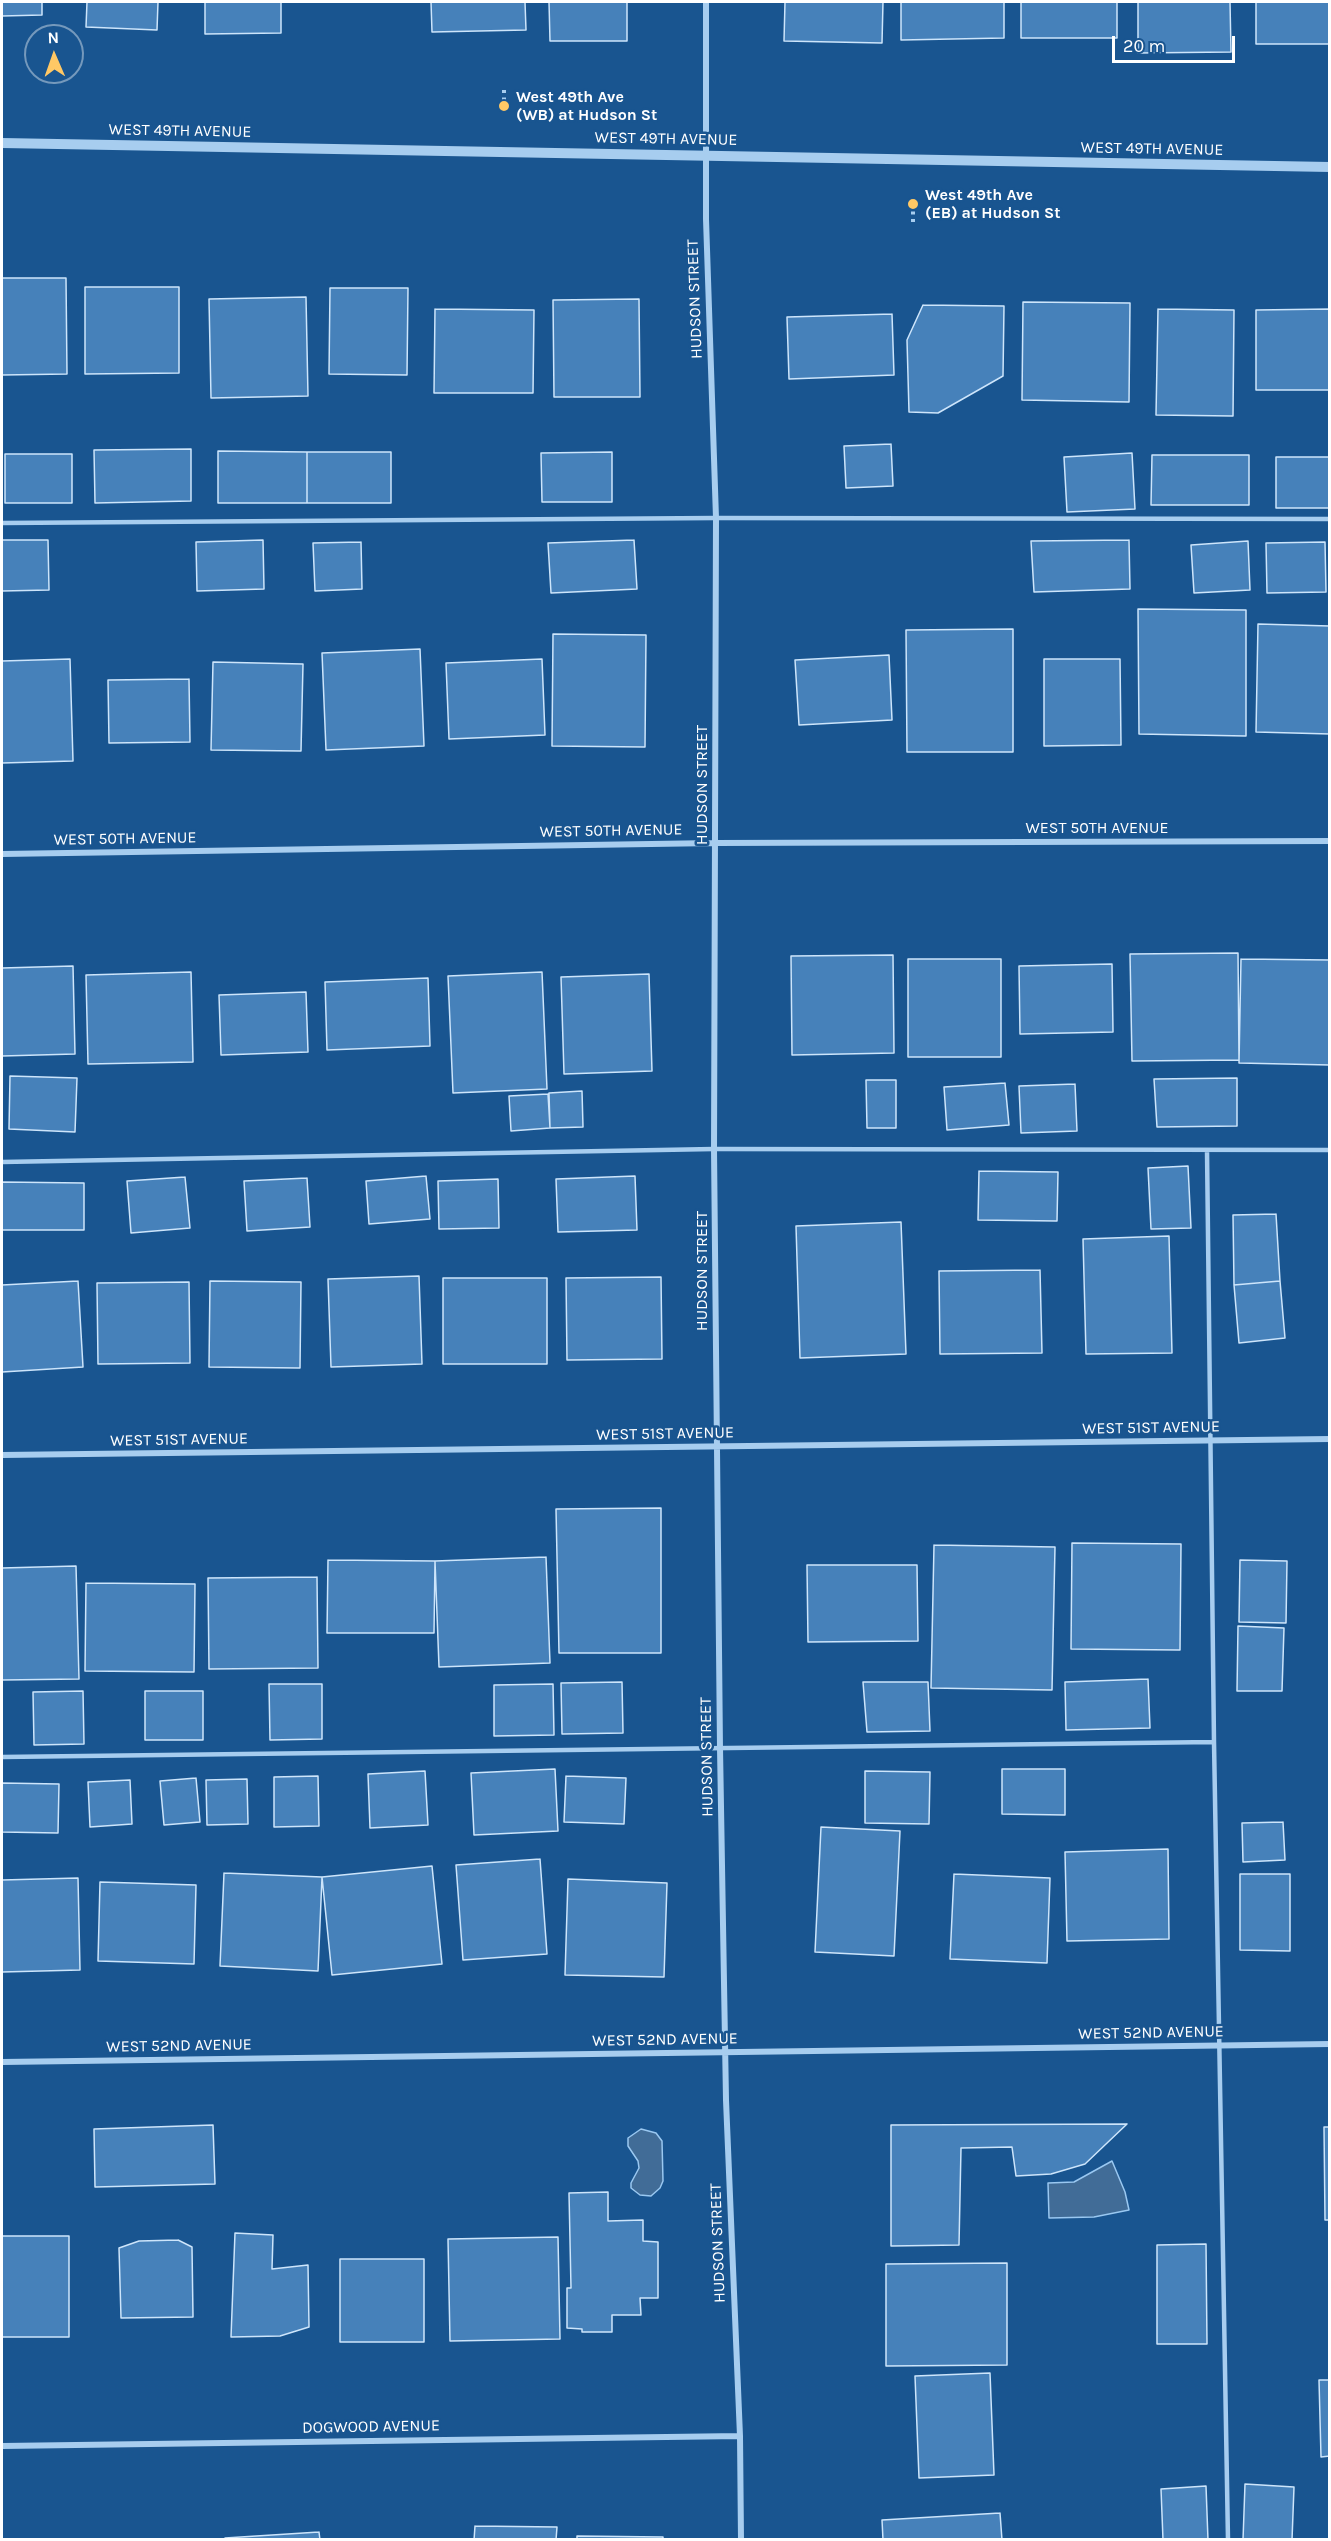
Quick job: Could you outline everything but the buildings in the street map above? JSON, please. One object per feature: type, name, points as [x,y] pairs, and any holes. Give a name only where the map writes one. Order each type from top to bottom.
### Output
[{"type":"street","name":"HUDSON STREET","points":[[706,2],[706,219],[716,518],[714,1149],[720,1748],[725,2053],[740,2436],[741,2540]]},
{"type":"street","name":"WEST 49TH AVENUE","points":[[2,143],[1329,167]]},
{"type":"street","name":"WEST 50TH AVENUE","points":[[2,854],[716,843],[1329,841]]},
{"type":"street","name":"WEST 51ST AVENUE","points":[[2,1455],[1329,1439]]},
{"type":"street","name":"WEST 52ND AVENUE","points":[[2,2062],[1329,2044]]},
{"type":"street","name":"DOGWOOD AVENUE","points":[[2,2446],[740,2436]]},
{"type":"lane","points":[[2,523],[716,518],[1329,519]]},
{"type":"lane","points":[[2,1162],[714,1149],[1329,1150]]},
{"type":"lane","points":[[1207,1150],[1214,1742],[1228,2540]]},
{"type":"lane","points":[[2,1757],[1214,1742]]},
{"type":"path","points":[[504,90],[504,106]]},
{"type":"path","points":[[913,204],[913,222]]},
{"type":"water","points":[[641,2129],[656,2133],[662,2141],[663,2181],[660,2188],[651,2196],[640,2195],[631,2188],[631,2183],[639,2168],[638,2161],[628,2146],[628,2138]]},
{"type":"water","points":[[1112,2161],[1125,2192],[1129,2210],[1094,2217],[1049,2218],[1048,2183],[1074,2182]]},
{"type":"place","name":"West 49th Ave (WB) at Hudson St","points":[[504,106]]},
{"type":"place","name":"West 49th Ave (EB) at Hudson St","points":[[913,204]]}]
